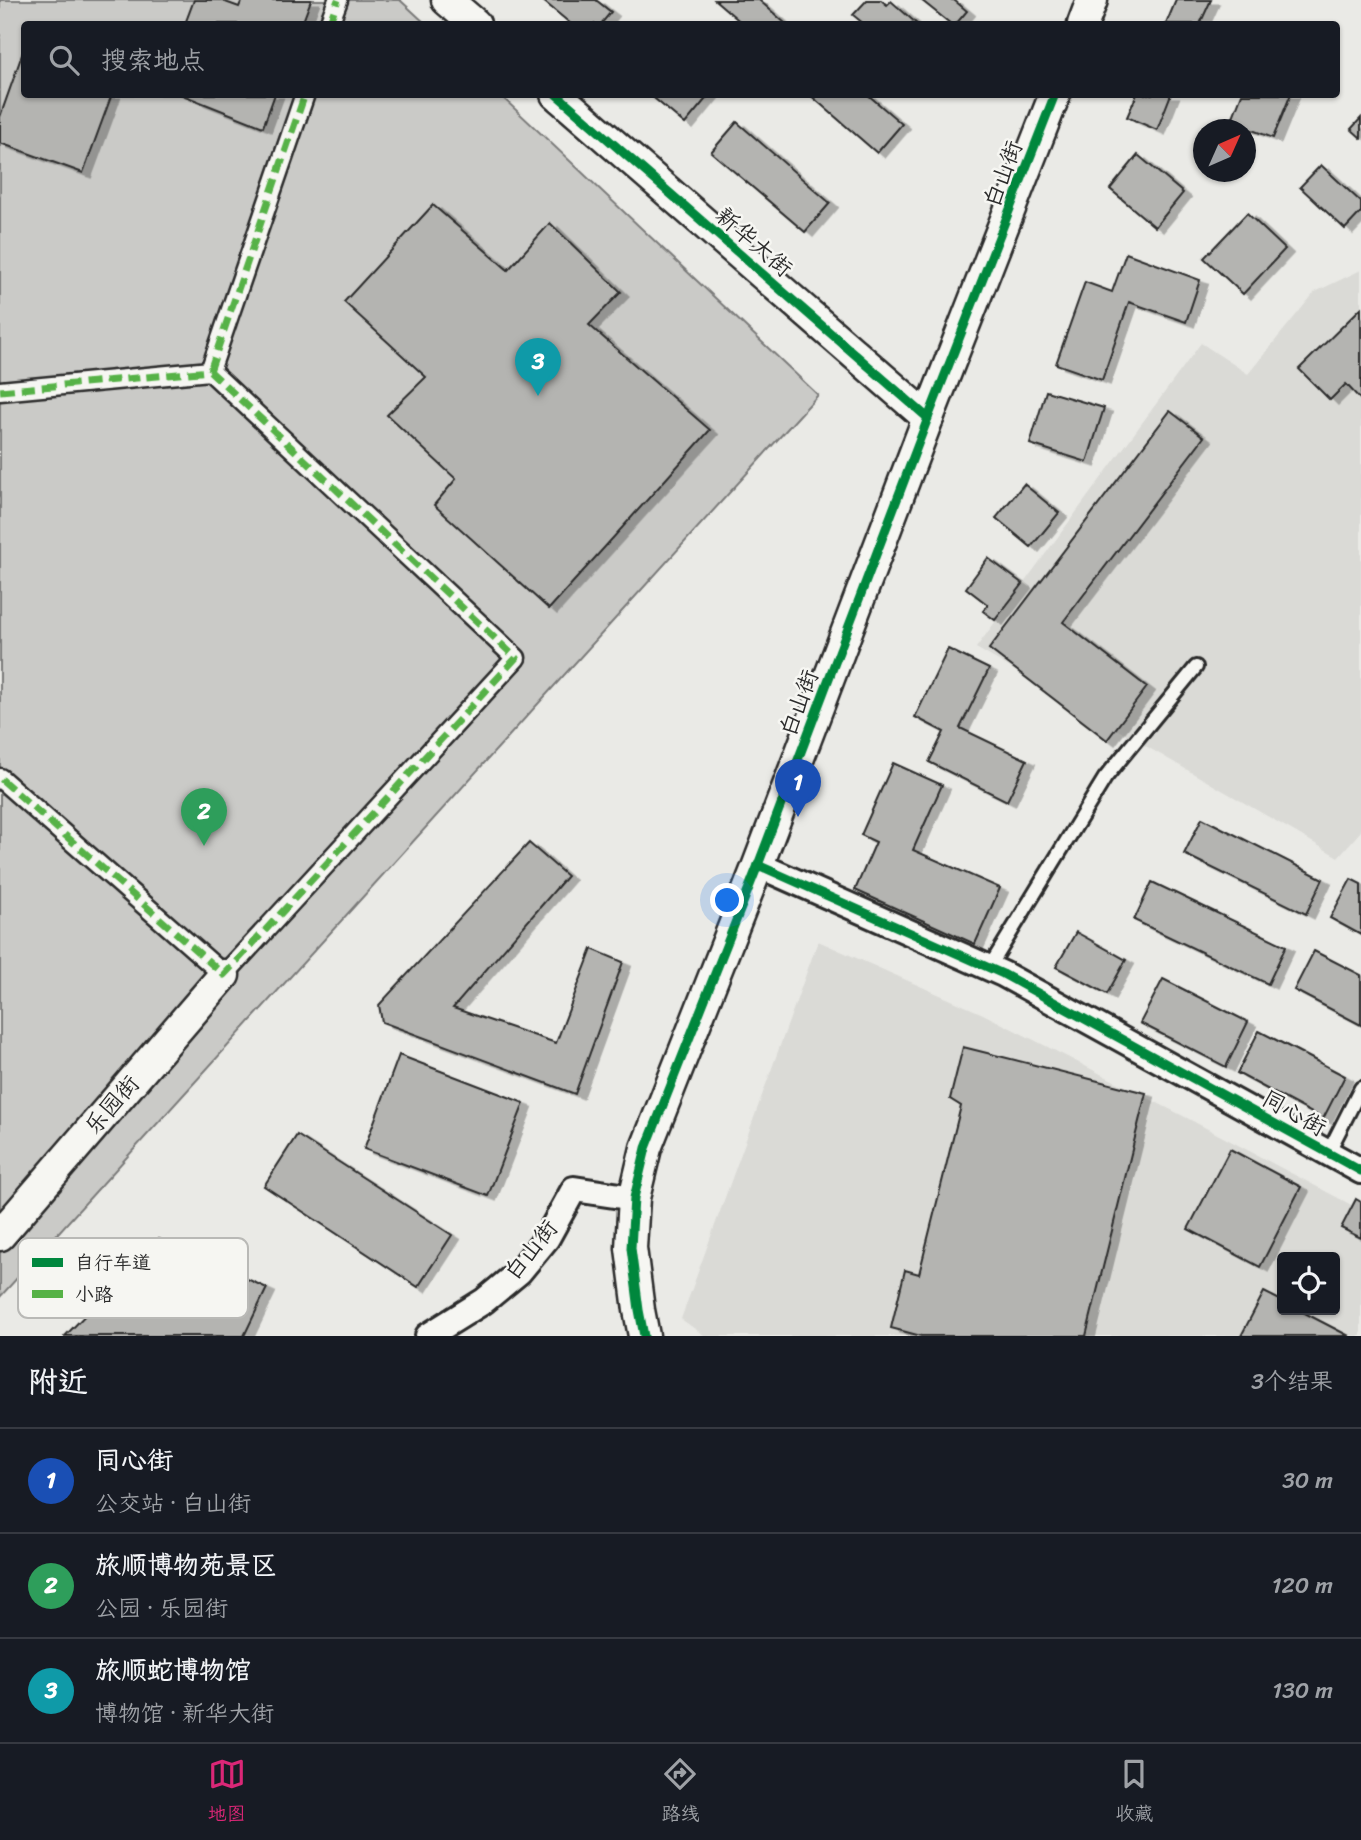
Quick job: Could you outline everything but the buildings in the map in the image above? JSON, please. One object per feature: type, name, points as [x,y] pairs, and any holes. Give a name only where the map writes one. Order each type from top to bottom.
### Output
[{"type":"street","points":[[330,21],[338,0]]},
{"type":"street","points":[[447,0],[472,21]]},
{"type":"street","points":[[1084,21],[1092,0]]},
{"type":"street","points":[[211,372],[304,98]]},
{"type":"street","name":"新华大街","points":[[561,98],[928,418]]},
{"type":"street","name":"白山街","points":[[644,1336],[632,1248],[634,1198],[646,1148],[1053,98]]},
{"type":"street","points":[[0,391],[211,372],[516,658],[223,975],[0,778]]},
{"type":"street","name":"同心街","points":[[758,865],[989,968],[1361,1171]]},
{"type":"street","name":"乐园街","points":[[0,1235],[223,975]]},
{"type":"street","name":"白山街","points":[[428,1336],[484,1301],[519,1272],[547,1238],[575,1189],[634,1198]]},
{"type":"lane","points":[[989,968],[1105,778],[1196,667]]},
{"type":"lane","points":[[1328,1153],[1361,1088]]},
{"type":"shaded area","points":[[0,0],[400,0],[423,21],[21,21],[21,98],[503,98],[818,395],[54,1238],[18,1238],[18,1277],[0,1297]]},
{"type":"shaded area","points":[[1361,270],[1361,831],[1338,857],[976,648],[1201,343],[1248,374],[1315,292]]},
{"type":"shaded area","points":[[818,941],[983,1014],[1361,1210],[1361,1336],[705,1336],[681,1319]]},
{"type":"marked path","points":[[330,21],[338,0]]},
{"type":"marked path","points":[[210,371],[304,98]]},
{"type":"marked path","points":[[0,391],[210,371],[516,658],[224,975],[0,778]]},
{"type":"cycle path","points":[[561,98],[928,418]]},
{"type":"cycle path","points":[[644,1336],[631,1248],[634,1198],[646,1148],[1053,98]]},
{"type":"cycle path","points":[[758,865],[1003,974],[1361,1171]]},
{"type":"place","name":"旅顺蛇博物馆","points":[[538,396]]},
{"type":"place","name":"同心街","points":[[798,817]]},
{"type":"place","name":"旅顺博物苑景区","points":[[204,846]]}]
